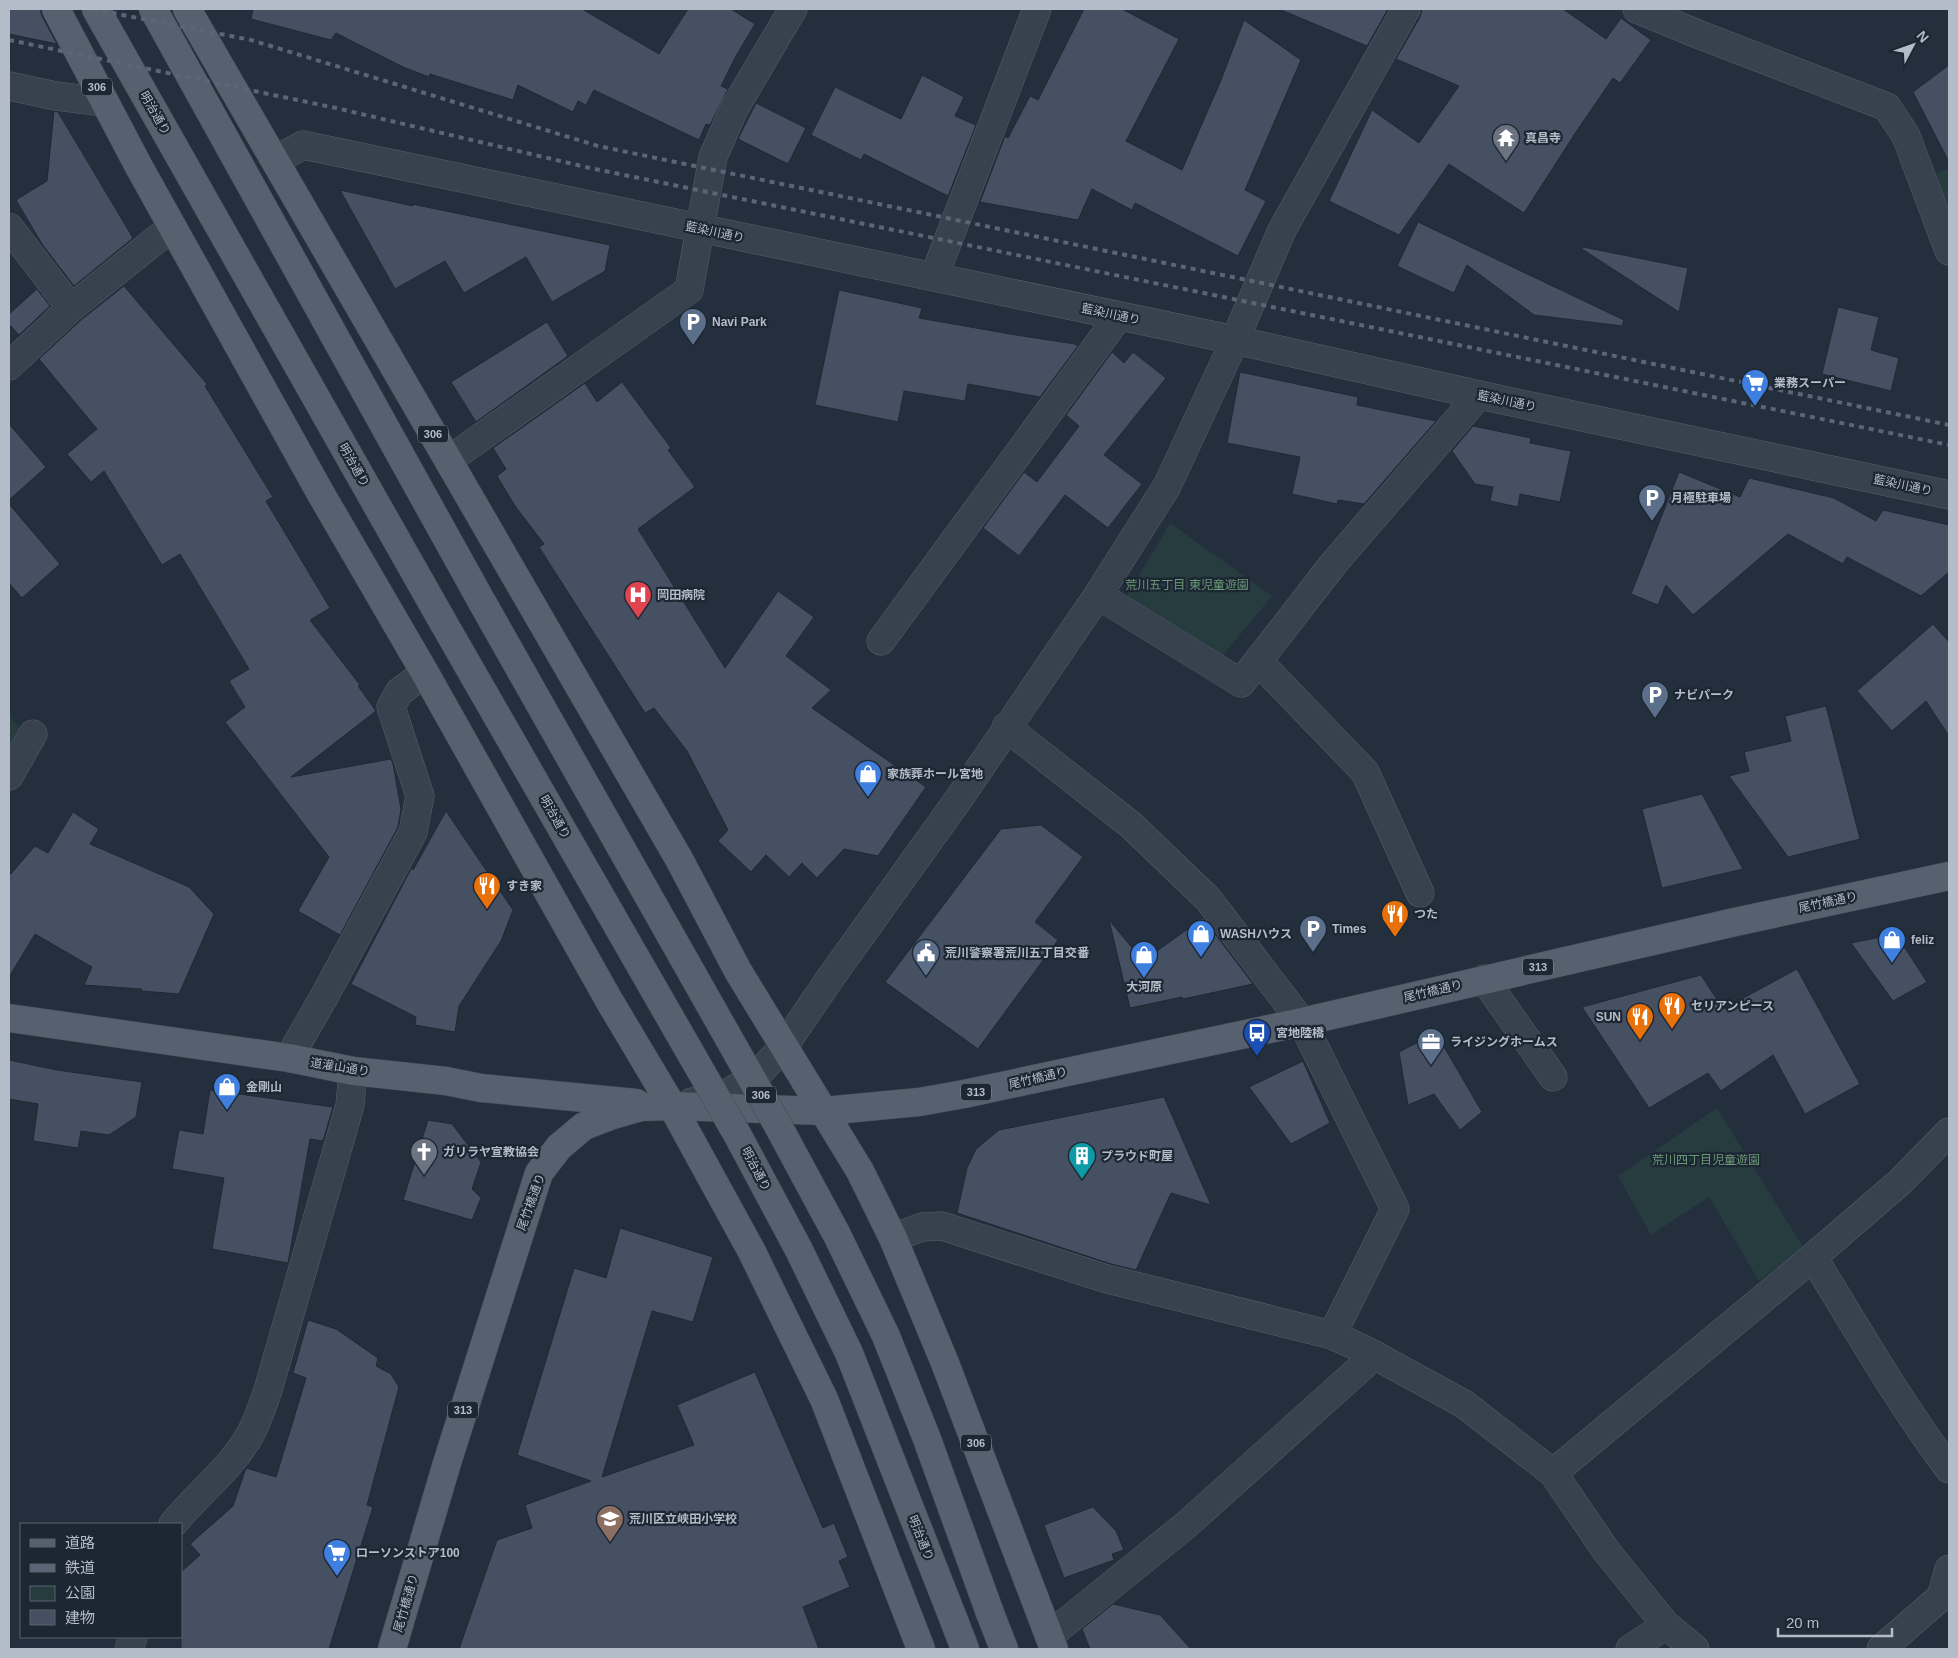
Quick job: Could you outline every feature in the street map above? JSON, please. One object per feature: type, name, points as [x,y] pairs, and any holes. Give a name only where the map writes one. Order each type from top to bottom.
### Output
[{"type":"main road","name":"306","points":[[56,9],[172,228],[610,1002],[672,1106],[751,1250],[824,1399],[921,1649]]},
{"type":"main road","name":"明治通り","points":[[96,9],[443,622],[737,1134],[799,1250],[849,1354],[965,1649]]},
{"type":"main road","name":"306","points":[[153,9],[482,602],[776,1120],[838,1235],[886,1336],[927,1439],[1004,1649]]},
{"type":"main road","name":"306","points":[[187,9],[679,859],[738,971],[860,1170],[893,1238],[945,1363],[1051,1642]]},
{"type":"main road","name":"尾竹橋通り","points":[[392,1649],[447,1463],[539,1173],[559,1147],[584,1126],[641,1107],[672,1106],[824,1111],[919,1102],[964,1094],[1302,1022],[1484,979],[1949,876]]},
{"type":"main road","name":"道灌山通り","points":[[9,1018],[288,1058],[353,1071],[446,1081],[481,1088],[672,1106]]},
{"type":"street","points":[[448,460],[689,290],[713,157],[734,109],[793,9]]},
{"type":"street","points":[[934,277],[1037,9]]},
{"type":"street","points":[[672,1106],[724,1096],[758,1074],[784,1046],[831,976],[958,800],[1098,594],[1167,486],[1235,340],[1282,230],[1406,9]]},
{"type":"street","points":[[1637,9],[1886,106],[1906,136],[1949,251]]},
{"type":"street","points":[[9,86],[56,96],[104,102]]},
{"type":"street","name":"藍染川通り","points":[[276,160],[303,145],[1235,340],[1479,395],[1949,495]]},
{"type":"street","points":[[9,227],[71,308]]},
{"type":"street","points":[[9,366],[71,308],[172,228]]},
{"type":"street","points":[[881,641],[1119,316]]},
{"type":"street","points":[[1098,594],[1241,684],[1334,563],[1479,395]]},
{"type":"street","points":[[1258,661],[1366,772],[1420,893]]},
{"type":"street","points":[[288,1058],[317,1010],[413,832],[420,796],[391,707],[399,692],[425,673]]},
{"type":"street","points":[[1006,727],[1131,825],[1208,899],[1302,1022],[1395,1209],[1332,1335]]},
{"type":"street","points":[[9,776],[34,734]]},
{"type":"street","points":[[1484,979],[1553,1077]]},
{"type":"street","points":[[174,1523],[189,1504],[230,1463],[251,1433],[268,1390],[347,1114],[353,1071]]},
{"type":"street","points":[[1553,1473],[1814,1257],[1900,1182],[1949,1132]]},
{"type":"street","points":[[893,1238],[922,1227],[942,1226],[1107,1279],[1332,1335],[1375,1355],[1464,1404],[1553,1473],[1608,1552],[1666,1625],[1695,1649]]},
{"type":"street","points":[[1814,1257],[1881,1367],[1949,1469]]},
{"type":"street","points":[[1051,1642],[1186,1525],[1375,1355]]},
{"type":"street","points":[[1881,1649],[1941,1597],[1949,1569]]},
{"type":"street","points":[[1630,1649],[1666,1625]]},
{"type":"green space","points":[[1949,168],[1949,226],[1931,176]]},
{"type":"green space","name":"荒川五丁目 東児童遊園","points":[[1170,523],[1272,596],[1223,655],[1127,596]]},
{"type":"green space","points":[[9,716],[20,728],[23,746],[9,768]]},
{"type":"green space","name":"荒川四丁目児童遊園","points":[[1717,1108],[1803,1247],[1759,1281],[1709,1197],[1651,1235],[1618,1176]]},
{"type":"building","points":[[9,9],[40,9],[57,44],[9,34]]},
{"type":"building","points":[[253,9],[582,9],[659,54],[688,9],[731,9],[755,24],[721,86],[728,89],[710,125],[706,124],[699,140],[594,90],[586,105],[578,101],[573,112],[518,85],[513,100],[430,74],[429,77],[403,67],[336,33],[331,40],[251,19]]},
{"type":"building","points":[[1084,9],[1122,9],[1179,39],[1126,141],[1182,170],[1221,80],[1244,20],[1301,60],[1245,190],[1266,201],[1238,256],[1135,203],[1132,210],[1092,189],[1078,220],[980,202],[1005,136],[1008,138],[1030,96],[1038,100]]},
{"type":"building","points":[[1279,9],[1388,9],[1367,46]]},
{"type":"building","points":[[1422,9],[1563,9],[1606,39],[1621,18],[1651,40],[1620,83],[1613,78],[1524,213],[1449,164],[1399,235],[1329,201],[1372,110],[1419,143],[1459,86],[1396,59],[1420,17]]},
{"type":"building","points":[[1949,65],[1949,162],[1913,92]]},
{"type":"building","points":[[922,75],[964,97],[955,116],[976,125],[948,196],[864,154],[861,160],[811,135],[835,87],[901,119]]},
{"type":"building","points":[[756,103],[806,128],[788,164],[738,139]]},
{"type":"building","points":[[54,111],[58,112],[133,238],[74,286],[42,244],[16,200],[47,181]]},
{"type":"building","points":[[340,190],[610,245],[605,271],[552,302],[526,257],[464,293],[445,261],[395,289]]},
{"type":"building","points":[[1418,222],[1624,320],[1622,326],[1534,315],[1467,265],[1454,293],[1397,266]]},
{"type":"building","points":[[1583,247],[1688,268],[1679,312],[1582,249]]},
{"type":"building","points":[[124,286],[207,384],[205,386],[273,497],[266,501],[330,608],[310,620],[360,685],[358,686],[376,711],[291,777],[391,759],[393,764],[401,809],[398,827],[340,935],[298,911],[329,857],[225,722],[245,707],[229,681],[249,669],[180,554],[162,565],[104,471],[91,482],[67,454],[97,429],[39,359],[81,320]]},
{"type":"building","points":[[37,289],[50,306],[19,335],[9,324],[9,314]]},
{"type":"building","points":[[839,290],[922,308],[919,318],[1078,346],[1040,397],[968,384],[965,401],[904,391],[898,422],[815,405]]},
{"type":"building","points":[[1838,307],[1879,317],[1871,350],[1899,358],[1891,391],[1822,374]]},
{"type":"building","points":[[547,322],[568,356],[476,422],[451,382]]},
{"type":"building","points":[[1112,352],[1124,363],[1133,352],[1166,378],[1104,455],[1142,484],[1108,528],[1065,495],[1019,556],[983,528],[1024,472],[1037,482],[1079,426],[1066,415]]},
{"type":"building","points":[[1240,372],[1358,397],[1357,405],[1436,421],[1364,504],[1338,500],[1337,504],[1292,494],[1300,457],[1227,443]]},
{"type":"building","points":[[622,382],[671,448],[668,450],[695,487],[638,529],[725,668],[778,591],[814,617],[786,656],[831,690],[812,708],[926,787],[878,856],[844,849],[817,878],[802,863],[789,877],[766,855],[751,872],[718,841],[728,830],[687,751],[654,708],[645,713],[539,547],[544,544],[515,506],[497,476],[506,469],[493,448],[585,383],[597,402]]},
{"type":"building","points":[[9,424],[46,467],[9,500]]},
{"type":"building","points":[[1473,426],[1531,438],[1530,443],[1571,451],[1560,502],[1520,494],[1518,507],[1490,501],[1493,487],[1475,484],[1452,451]]},
{"type":"building","points":[[1679,472],[1740,497],[1749,478],[1834,498],[1876,521],[1883,510],[1949,525],[1949,572],[1921,596],[1847,557],[1843,564],[1788,534],[1693,615],[1666,585],[1658,605],[1631,594]]},
{"type":"building","points":[[9,504],[60,564],[22,598],[9,583]]},
{"type":"building","points":[[1933,624],[1949,642],[1949,736],[1926,701],[1892,731],[1857,691]]},
{"type":"building","points":[[1826,706],[1860,839],[1788,857],[1729,776],[1749,771],[1744,752],[1791,741],[1785,716]]},
{"type":"building","points":[[1702,794],[1743,869],[1662,888],[1642,809]]},
{"type":"building","points":[[446,811],[513,910],[501,941],[459,1006],[455,1032],[415,1025],[416,1017],[351,984],[412,867],[413,870]]},
{"type":"building","points":[[73,812],[99,829],[90,844],[189,887],[214,914],[179,994],[84,985],[92,967],[35,934],[9,977],[9,876],[35,846],[48,853]]},
{"type":"building","points":[[1041,825],[1083,857],[1035,922],[1058,940],[978,1049],[885,982],[1001,829]]},
{"type":"building","points":[[1203,918],[1253,984],[1130,1008],[1109,920],[1143,961]]},
{"type":"building","points":[[1896,934],[1927,982],[1893,1001],[1851,943]]},
{"type":"building","points":[[1797,969],[1860,1084],[1805,1114],[1773,1055],[1721,1091],[1708,1073],[1649,1108],[1582,1007],[1701,975],[1723,1009]]},
{"type":"building","points":[[1436,1033],[1482,1112],[1460,1130],[1434,1094],[1408,1105],[1399,1052]]},
{"type":"building","points":[[9,1060],[57,1070],[142,1082],[136,1117],[109,1135],[81,1131],[78,1148],[33,1141],[38,1104],[9,1099]]},
{"type":"building","points":[[1303,1061],[1330,1123],[1291,1144],[1249,1087]]},
{"type":"building","points":[[210,1090],[333,1107],[323,1141],[310,1139],[288,1263],[212,1249],[224,1178],[172,1169],[179,1130],[203,1134]]},
{"type":"building","name":"プラウド町屋","points":[[1164,1097],[1211,1205],[1171,1193],[1136,1270],[1111,1264],[957,1213],[967,1168],[976,1149],[999,1130]]},
{"type":"building","points":[[428,1120],[452,1124],[481,1162],[472,1189],[481,1198],[472,1220],[403,1200]]},
{"type":"building","points":[[620,1228],[713,1257],[693,1322],[652,1311],[602,1477],[694,1445],[677,1405],[755,1372],[823,1528],[834,1523],[848,1557],[839,1561],[850,1587],[803,1607],[819,1649],[459,1649],[497,1540],[532,1528],[525,1505],[591,1481],[517,1455],[574,1268],[606,1278]]},
{"type":"building","points":[[308,1320],[336,1329],[378,1358],[376,1366],[391,1374],[399,1387],[367,1505],[373,1507],[329,1649],[181,1649],[182,1571],[200,1555],[190,1544],[233,1506],[246,1468],[276,1477],[306,1378],[293,1373]]},
{"type":"building","points":[[1093,1507],[1116,1531],[1124,1550],[1112,1554],[1114,1560],[1064,1578],[1044,1525]]},
{"type":"building","points":[[1113,1604],[1160,1615],[1191,1649],[1090,1649],[1082,1629]]},
{"type":"railway","points":[[92,9],[251,40],[598,146],[1949,425]]},
{"type":"railway","points":[[9,40],[336,108],[590,168],[1949,445]]},
{"type":"place","name":"真昌寺","points":[[1506,162]]},
{"type":"place","name":"Navi Park","points":[[693,346]]},
{"type":"place","name":"業務スーパー","points":[[1755,407]]},
{"type":"place","name":"月極駐車場","points":[[1652,522]]},
{"type":"place","name":"岡田病院","points":[[638,619]]},
{"type":"place","name":"ナビパーク","points":[[1655,719]]},
{"type":"place","name":"家族葬ホール宮地","points":[[868,798]]},
{"type":"place","name":"すき家","points":[[487,910]]},
{"type":"place","name":"つた","points":[[1395,938]]},
{"type":"place","name":"Times","points":[[1313,953]]},
{"type":"place","name":"WASHハウス","points":[[1201,958]]},
{"type":"place","name":"feliz","points":[[1892,964]]},
{"type":"place","name":"荒川警察署荒川五丁目交番","points":[[926,977]]},
{"type":"place","name":"大河原","points":[[1144,979]]},
{"type":"place","name":"セリアンピース","points":[[1672,1030]]},
{"type":"place","name":"SUN","points":[[1640,1041]]},
{"type":"place","name":"宮地陸橋","points":[[1257,1057]]},
{"type":"place","name":"ライジングホームス","points":[[1431,1066]]},
{"type":"place","name":"金剛山","points":[[227,1111]]},
{"type":"place","name":"ガリラヤ宣教協会","points":[[424,1176]]},
{"type":"place","name":"プラウド町屋","points":[[1082,1180]]},
{"type":"place","name":"荒川区立峡田小学校","points":[[610,1543]]},
{"type":"place","name":"ローソンストア100","points":[[337,1577]]}]
